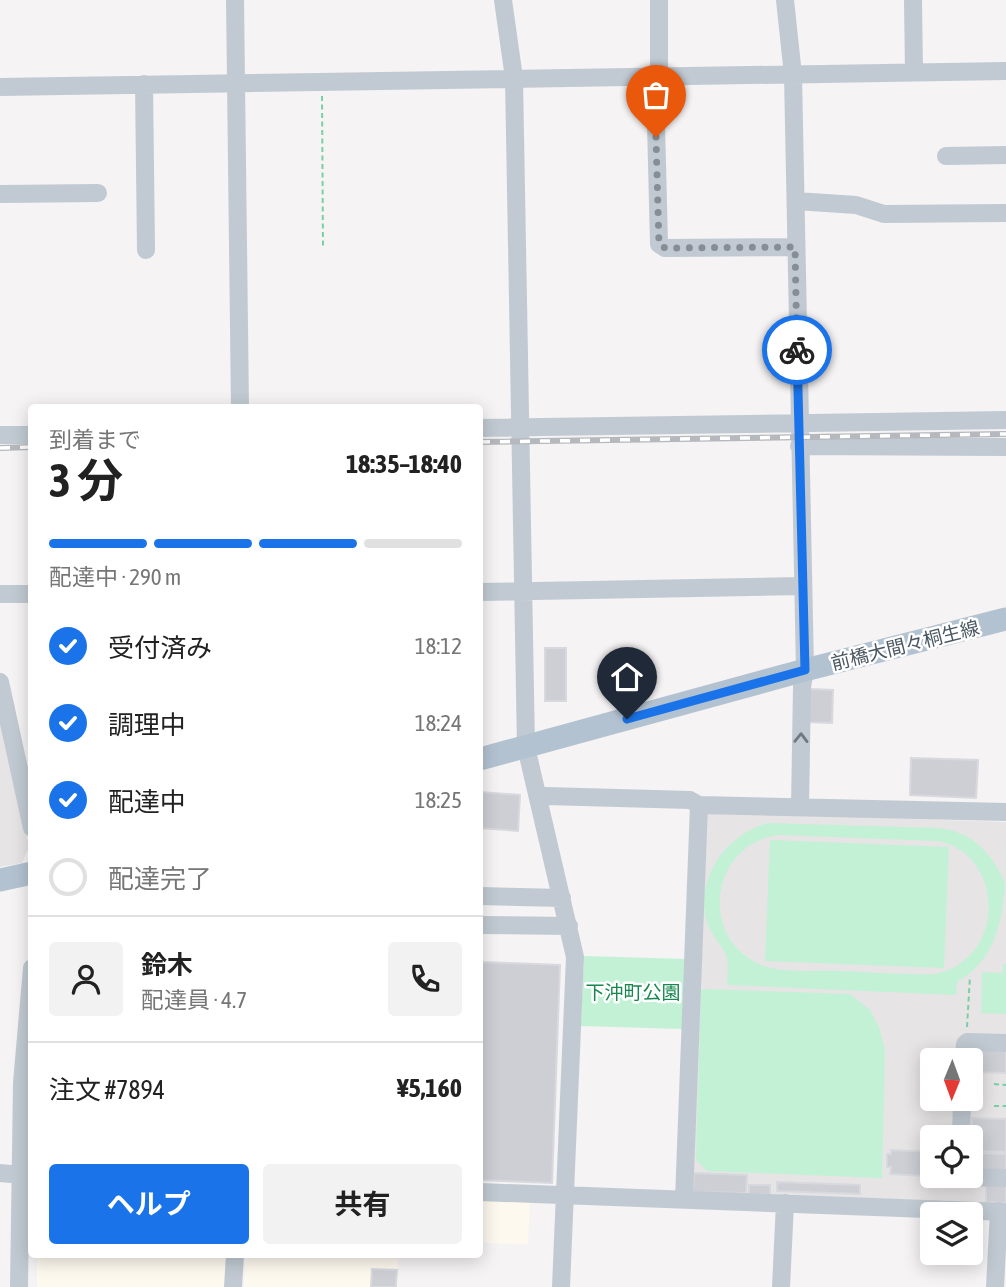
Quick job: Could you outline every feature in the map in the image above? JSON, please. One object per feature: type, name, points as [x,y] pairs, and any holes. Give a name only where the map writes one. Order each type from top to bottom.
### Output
[{"type":"main road","name":"前橋大間々桐生線","points":[[483,758],[805,670],[1006,619]]},
{"type":"main road","points":[[0,880],[28,874]]},
{"type":"street","points":[[236,0],[240,404]]},
{"type":"street","points":[[503,0],[514,78],[526,747],[569,926],[575,966],[571,1005],[561,1287]]},
{"type":"street","points":[[659,0],[658,76],[655,84],[659,244],[665,248],[795,247]]},
{"type":"street","points":[[785,0],[793,75],[805,670],[802,687],[800,807]]},
{"type":"street","points":[[913,0],[914,72]]},
{"type":"street","points":[[0,86],[1006,71]]},
{"type":"street","points":[[144,84],[146,250]]},
{"type":"street","points":[[946,156],[1006,155]]},
{"type":"street","points":[[0,194],[97,193]]},
{"type":"street","points":[[796,201],[856,205],[884,214],[1006,213]]},
{"type":"street","points":[[483,428],[1006,420]]},
{"type":"street","points":[[0,435],[28,435]]},
{"type":"street","points":[[799,446],[1006,447]]},
{"type":"street","points":[[483,592],[803,586]]},
{"type":"street","points":[[0,594],[28,594]]},
{"type":"street","points":[[0,682],[28,806]]},
{"type":"street","points":[[538,798],[546,796],[691,800],[699,804],[1006,812]]},
{"type":"street","points":[[684,1199],[699,804]]},
{"type":"street","points":[[483,896],[562,898]]},
{"type":"street","points":[[483,925],[569,926]]},
{"type":"street","points":[[19,1287],[26,1231],[22,1083],[28,1016]]},
{"type":"street","points":[[965,1048],[967,1042],[1006,1044]]},
{"type":"street","points":[[0,1173],[26,1175]]},
{"type":"street","points":[[983,1178],[1006,1178]]},
{"type":"street","points":[[483,1192],[920,1208]]},
{"type":"street","points":[[781,1287],[785,1203]]},
{"type":"street","points":[[983,1211],[1002,1211],[995,1287]]},
{"type":"street","points":[[233,1287],[235,1258]]},
{"type":"path","points":[[322,81],[323,247]]},
{"type":"path","points":[[967,1042],[970,976]]},
{"type":"path","points":[[995,1084],[1006,1084]]},
{"type":"path","points":[[994,1106],[1006,1106]]},
{"type":"shaded area","points":[[0,714],[28,849],[22,863],[0,867]]},
{"type":"shaded area","points":[[706,812],[1006,822],[1006,1206],[983,1205],[983,1202],[920,1203],[692,1195]]},
{"type":"shaded area","points":[[483,1200],[530,1201],[528,1244],[483,1243]]},
{"type":"shaded area","points":[[37,1258],[227,1258],[226,1287],[37,1287]]},
{"type":"shaded area","points":[[245,1258],[398,1258],[398,1287],[244,1287]]},
{"type":"green space","points":[[768,823],[949,830],[979,845],[1000,872],[1005,883],[1000,921],[985,956],[957,982],[956,995],[727,985],[727,958],[706,919],[704,903],[710,873],[728,847],[753,829]],"holes":[[[780,835],[938,841],[960,850],[976,866],[986,886],[989,908],[985,929],[975,949],[958,965],[935,974],[798,971],[768,967],[739,950],[726,933],[720,912],[721,891],[727,871],[740,854],[757,841]]]},
{"type":"green space","points":[[770,840],[949,847],[944,968],[765,961]]},
{"type":"green space","name":"下沖町公園","points":[[584,956],[684,959],[683,1029],[581,1026]]},
{"type":"green space","points":[[1003,964],[1006,964],[1006,1014],[981,1013],[982,972],[1003,973]]},
{"type":"green space","points":[[701,989],[850,994],[870,1010],[879,1027],[885,1051],[882,1178],[707,1171],[696,1160]]},
{"type":"building","points":[[545,648],[566,648],[566,701],[545,701]]},
{"type":"building","points":[[809,689],[833,690],[832,723],[808,722]]},
{"type":"building","points":[[911,758],[978,760],[976,798],[910,795]]},
{"type":"building","points":[[483,792],[520,795],[518,831],[483,828]]},
{"type":"building","points":[[483,962],[560,965],[552,1183],[483,1180]]},
{"type":"building","points":[[984,1049],[1006,1050],[1006,1073],[984,1072]]},
{"type":"building","points":[[972,1118],[1006,1119],[1006,1152],[983,1151],[983,1125],[972,1125]]},
{"type":"building","points":[[891,1150],[920,1151],[920,1176],[890,1174],[887,1154],[891,1154]]},
{"type":"building","points":[[983,1153],[1006,1154],[1006,1175],[983,1174]]},
{"type":"building","points":[[694,1173],[747,1175],[746,1193],[693,1192]]},
{"type":"building","points":[[986,1181],[1006,1182],[1006,1203],[986,1202]]},
{"type":"building","points":[[777,1182],[860,1185],[860,1194],[777,1191]]},
{"type":"building","points":[[749,1185],[770,1185],[770,1195],[749,1194]]},
{"type":"building","points":[[372,1269],[397,1270],[396,1287],[371,1287]]},
{"type":"railway","points":[[483,442],[1006,434]]},
{"type":"railway","points":[[0,448],[28,447]]},
{"type":"way so far","points":[[656,137],[660,246],[795,247],[797,350]]},
{"type":"route","points":[[627,719],[805,670],[797,350]]}]
